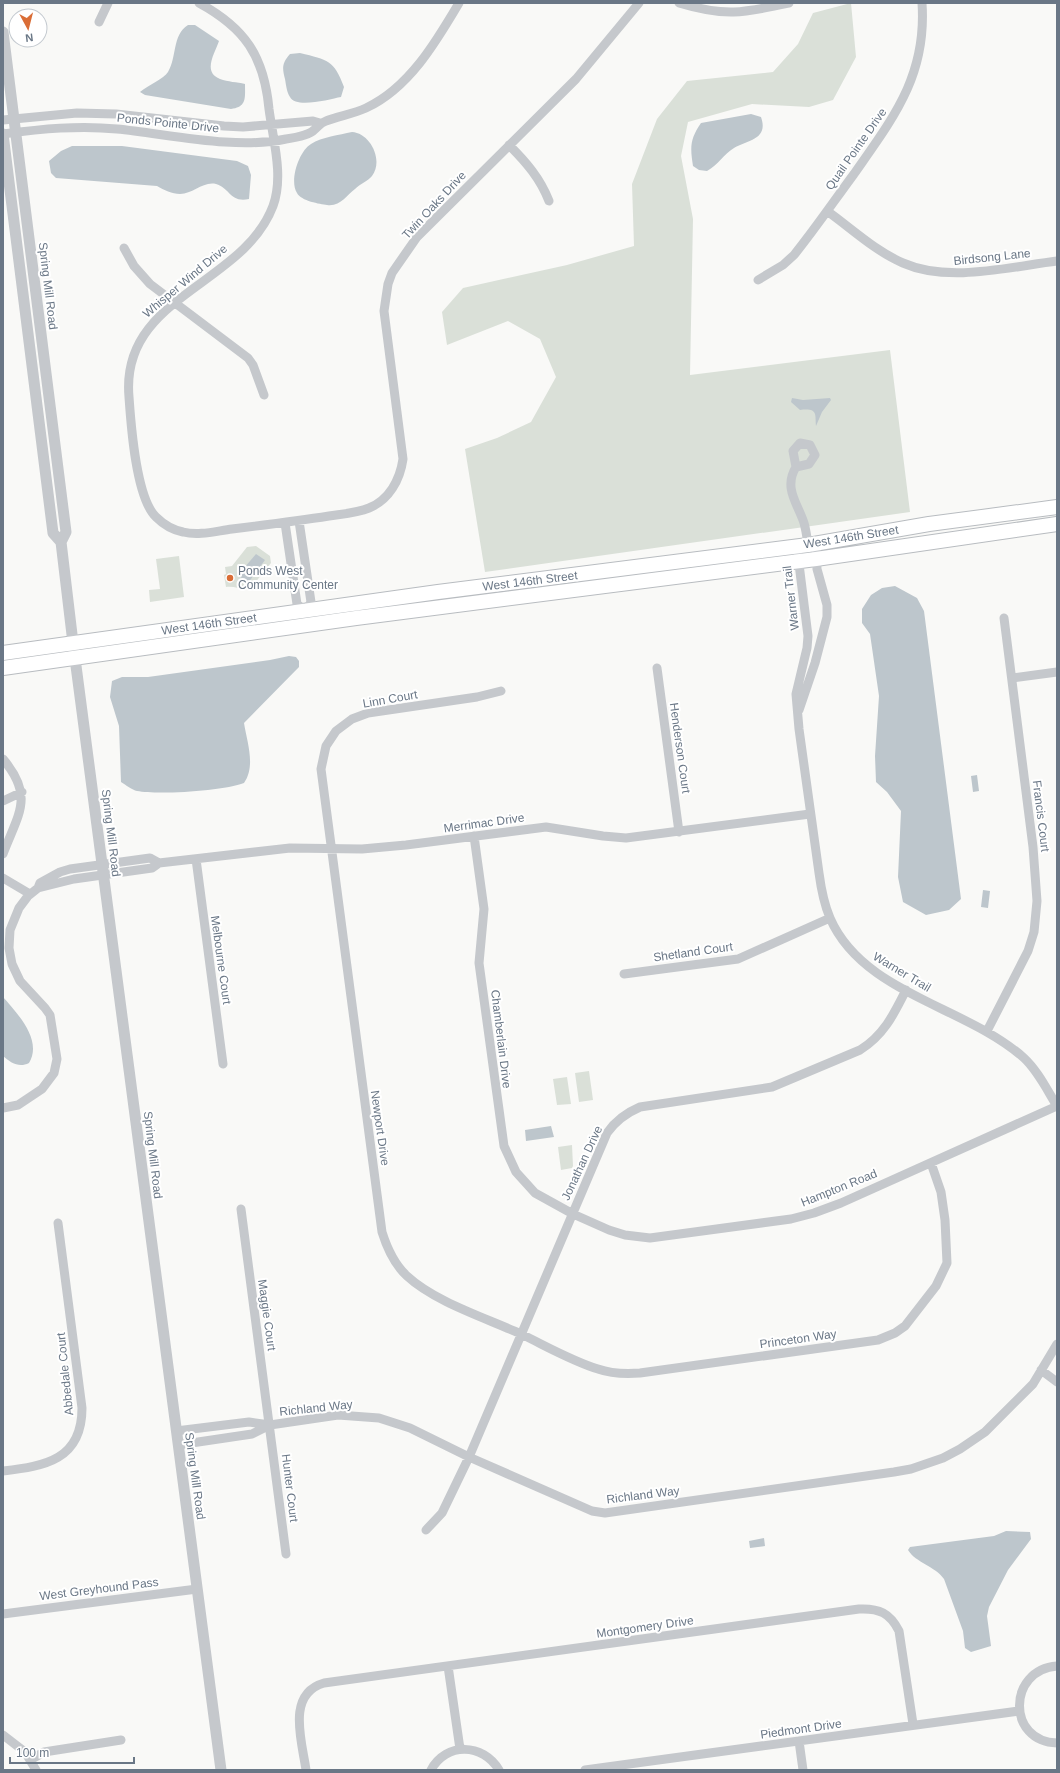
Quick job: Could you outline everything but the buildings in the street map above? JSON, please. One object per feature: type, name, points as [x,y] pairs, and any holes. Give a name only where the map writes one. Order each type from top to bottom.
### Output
[{"type":"main road","name":"West 146th Street","points":[[3,653],[503,584],[807,545],[929,524],[1057,507]]},
{"type":"main road","name":"West 146th Street","points":[[3,668],[308,625],[816,559],[1057,524]]},
{"type":"main road","points":[[503,584],[505,600]]},
{"type":"street","points":[[98,22],[108,3]]},
{"type":"street","name":"Whisper Wind Drive","points":[[199,3],[230,22],[244,37],[260,64],[265,79],[274,141],[277,170],[276,195],[273,206],[264,224],[254,238],[239,252],[174,303],[156,319],[143,336],[131,362],[129,372],[129,397],[140,483],[145,502],[156,517],[163,523],[183,532],[202,533],[292,522]]},
{"type":"street","name":"Ponds Pointe Drive","points":[[8,119],[62,113],[90,113],[224,126],[313,121],[320,123],[344,117],[368,107],[406,78],[436,41],[458,3]]},
{"type":"street","name":"Twin Oaks Drive","points":[[292,522],[369,508],[380,502],[394,486],[398,478],[403,459],[384,311],[388,284],[392,273],[417,237],[576,79],[639,3]]},
{"type":"street","points":[[679,3],[699,9],[727,13],[746,12],[789,3]]},
{"type":"street","name":"Quail Pointe Drive","points":[[758,280],[789,261],[827,211],[892,119],[909,89],[920,50],[922,3]]},
{"type":"street","name":"Spring Mill Road","points":[[3,32],[8,134],[66,532],[61,542],[73,643],[221,1770]]},
{"type":"street","name":"Ponds Pointe Drive","points":[[8,134],[49,128],[98,128],[203,140],[274,141],[314,131],[320,123]]},
{"type":"street","points":[[509,145],[535,172],[543,184],[549,201]]},
{"type":"street","name":"Birdsong Lane","points":[[827,211],[891,256],[923,270],[949,274],[1057,262]]},
{"type":"street","points":[[124,248],[134,266],[145,279],[254,364],[264,395]]},
{"type":"street","points":[[796,467],[790,487],[798,511],[804,522],[807,545]]},
{"type":"street","points":[[292,522],[297,604],[306,611]]},
{"type":"street","points":[[292,522],[311,602],[306,611],[308,625]]},
{"type":"street","name":"Warner Trail","points":[[799,712],[805,697],[827,617],[828,605],[816,559],[807,545],[798,561],[806,618],[807,648],[797,684],[799,730],[810,814],[823,895],[830,918],[842,938],[858,958],[870,968],[906,990],[987,1031],[1026,1060],[1041,1078],[1057,1106]]},
{"type":"street","name":"Francis Court","points":[[987,1031],[1028,951],[1036,917],[1036,879],[1004,618]]},
{"type":"street","points":[[807,648],[818,650]]},
{"type":"street","name":"Henderson Court","points":[[657,668],[679,832]]},
{"type":"street","points":[[1012,678],[1057,672]]},
{"type":"street","name":"Linn Court","points":[[331,848],[321,769],[326,746],[340,728],[352,719],[368,713],[477,697],[502,691]]},
{"type":"street","points":[[3,759],[20,783],[22,792],[21,806],[3,854]]},
{"type":"street","points":[[3,801],[22,792]]},
{"type":"street","name":"Merrimac Drive","points":[[3,1108],[18,1105],[34,1096],[50,1080],[57,1067],[56,1047],[50,1016],[45,1008],[20,981],[10,956],[10,938],[13,920],[24,900],[38,888],[40,883],[46,878],[60,872],[103,869],[150,858],[159,863],[276,849],[362,849],[406,845],[546,827],[614,838],[646,836],[810,814]]},
{"type":"street","name":"Chamberlain Drive","points":[[474,836],[484,909],[479,963],[504,1146],[512,1164],[529,1187],[543,1198],[573,1214]]},
{"type":"street","name":"Newport Drive","points":[[331,848],[382,1232],[387,1247],[400,1269],[419,1285],[443,1299],[521,1334]]},
{"type":"street","name":"Melbourne Court","points":[[196,859],[223,1064]]},
{"type":"street","points":[[3,878],[30,894]]},
{"type":"street","name":"Shetland Court","points":[[624,974],[738,958],[830,918]]},
{"type":"street","name":"Jonathan Drive","points":[[426,1530],[442,1513],[469,1457],[608,1133],[624,1114],[640,1107],[764,1089],[790,1080],[870,1044],[890,1022],[906,990]]},
{"type":"street","name":"Hampton Road","points":[[573,1214],[609,1230],[625,1235],[650,1238],[791,1219],[814,1213],[841,1203],[1057,1106]]},
{"type":"street","name":"Princeton Way","points":[[521,1334],[597,1369],[625,1374],[863,1343],[886,1338],[905,1326],[936,1286],[947,1263],[945,1220],[941,1192],[930,1163]]},
{"type":"street","name":"Maggie Court","points":[[241,1209],[270,1425]]},
{"type":"street","name":"Abbedale Court","points":[[3,1471],[34,1467],[53,1461],[68,1449],[79,1432],[82,1423],[82,1408],[58,1223]]},
{"type":"street","name":"Richland Way","points":[[176,1431],[249,1422],[270,1425],[338,1415],[379,1418],[410,1428],[469,1457],[592,1511],[605,1513],[894,1472],[912,1469],[943,1458],[994,1425],[1033,1384],[1057,1344]]},
{"type":"street","points":[[1041,1370],[1057,1382]]},
{"type":"street","points":[[178,1445],[252,1434],[270,1425]]},
{"type":"street","name":"Hunter Court","points":[[270,1425],[286,1554]]},
{"type":"street","name":"West Greyhound Pass","points":[[3,1614],[197,1589]]},
{"type":"street","name":"Montgomery Drive","points":[[306,1770],[300,1724],[301,1704],[306,1695],[314,1688],[324,1683],[859,1609],[873,1609],[885,1613],[892,1618],[899,1631],[913,1724]]},
{"type":"street","points":[[448,1666],[460,1749]]},
{"type":"street","points":[[1057,1666],[1042,1669],[1029,1679],[1020,1697],[1019,1711],[1024,1725],[1034,1735],[1047,1742],[1057,1743]]},
{"type":"street","name":"Piedmont Drive","points":[[585,1770],[913,1724],[1019,1711]]},
{"type":"street","points":[[3,1735],[19,1746],[36,1770]]},
{"type":"street","points":[[30,1760],[44,1752],[121,1740]]},
{"type":"street","points":[[799,1741],[803,1770]]},
{"type":"street","points":[[431,1770],[437,1760],[446,1754],[460,1749],[468,1749],[484,1754],[499,1770]]},
{"type":"shaded area","points":[[851,3],[856,57],[833,100],[809,107],[752,104],[688,122],[681,156],[693,219],[690,375],[890,350],[910,512],[485,572],[465,449],[497,438],[531,422],[556,377],[540,339],[508,321],[447,345],[442,312],[463,288],[567,265],[634,246],[632,184],[657,119],[687,81],[773,72],[798,44],[813,13]]},
{"type":"shaded area","points":[[188,25],[195,25],[219,41],[211,62],[212,72],[220,79],[245,84],[244,101],[240,106],[231,109],[145,95],[140,92],[166,75],[173,60],[179,34]]},
{"type":"shaded area","points":[[300,53],[317,57],[329,62],[333,66],[337,71],[344,87],[341,97],[306,103],[293,101],[288,93],[283,66],[285,60],[290,54]]},
{"type":"shaded area","points":[[751,114],[761,117],[763,125],[759,135],[730,150],[707,171],[699,170],[693,166],[691,154],[692,143],[701,123]]},
{"type":"shaded area","points":[[352,132],[364,137],[373,148],[376,155],[376,163],[372,176],[336,204],[327,205],[315,203],[299,196],[295,188],[294,181],[296,167],[299,159],[307,148],[311,144],[331,136]]},
{"type":"shaded area","points":[[72,146],[122,146],[237,161],[248,166],[251,175],[249,199],[238,199],[216,184],[207,184],[189,192],[177,194],[171,193],[157,186],[56,178],[51,173],[49,161],[61,151]]},
{"type":"shaded area","points":[[792,398],[803,400],[830,398],[831,400],[822,412],[816,426],[813,411],[800,410],[791,402]]},
{"type":"shaded area","points":[[256,546],[270,556],[271,563],[250,589],[226,587],[224,575],[226,574],[225,567],[232,566],[247,547]]},
{"type":"shaded area","points":[[256,554],[265,560],[248,583],[238,575]]},
{"type":"shaded area","points":[[179,556],[184,597],[150,602],[149,590],[160,589],[156,559]]},
{"type":"shaded area","points":[[895,586],[917,598],[924,611],[961,899],[949,910],[926,915],[903,902],[898,877],[901,811],[887,792],[876,782],[875,756],[879,696],[870,634],[862,623],[862,609],[871,595],[882,588]]},
{"type":"shaded area","points":[[289,656],[296,657],[299,661],[299,667],[244,723],[250,754],[250,762],[248,776],[244,783],[235,786],[191,792],[160,793],[137,791],[121,782],[119,726],[110,697],[112,681],[122,677],[148,677]]},
{"type":"shaded area","points":[[977,775],[979,791],[973,792],[971,776]]},
{"type":"shaded area","points":[[983,890],[990,891],[988,908],[981,907]]},
{"type":"shaded area","points":[[3,997],[21,1019],[31,1036],[33,1045],[29,1063],[18,1065],[9,1061],[3,1056]]},
{"type":"shaded area","points":[[589,1071],[593,1100],[579,1102],[575,1073]]},
{"type":"shaded area","points":[[567,1077],[571,1104],[557,1105],[553,1079]]},
{"type":"shaded area","points":[[551,1126],[554,1137],[526,1141],[525,1130]]},
{"type":"shaded area","points":[[572,1145],[573,1166],[572,1168],[561,1170],[558,1147]]},
{"type":"shaded area","points":[[1006,1531],[1030,1532],[1031,1539],[1008,1570],[989,1607],[987,1616],[991,1646],[971,1652],[965,1648],[963,1631],[944,1579],[936,1571],[911,1554],[908,1550],[910,1547],[994,1536]]},
{"type":"shaded area","points":[[764,1538],[765,1546],[750,1548],[749,1541]]},
{"type":"place","name":"Ponds West Community Center","points":[[230,578]]}]
